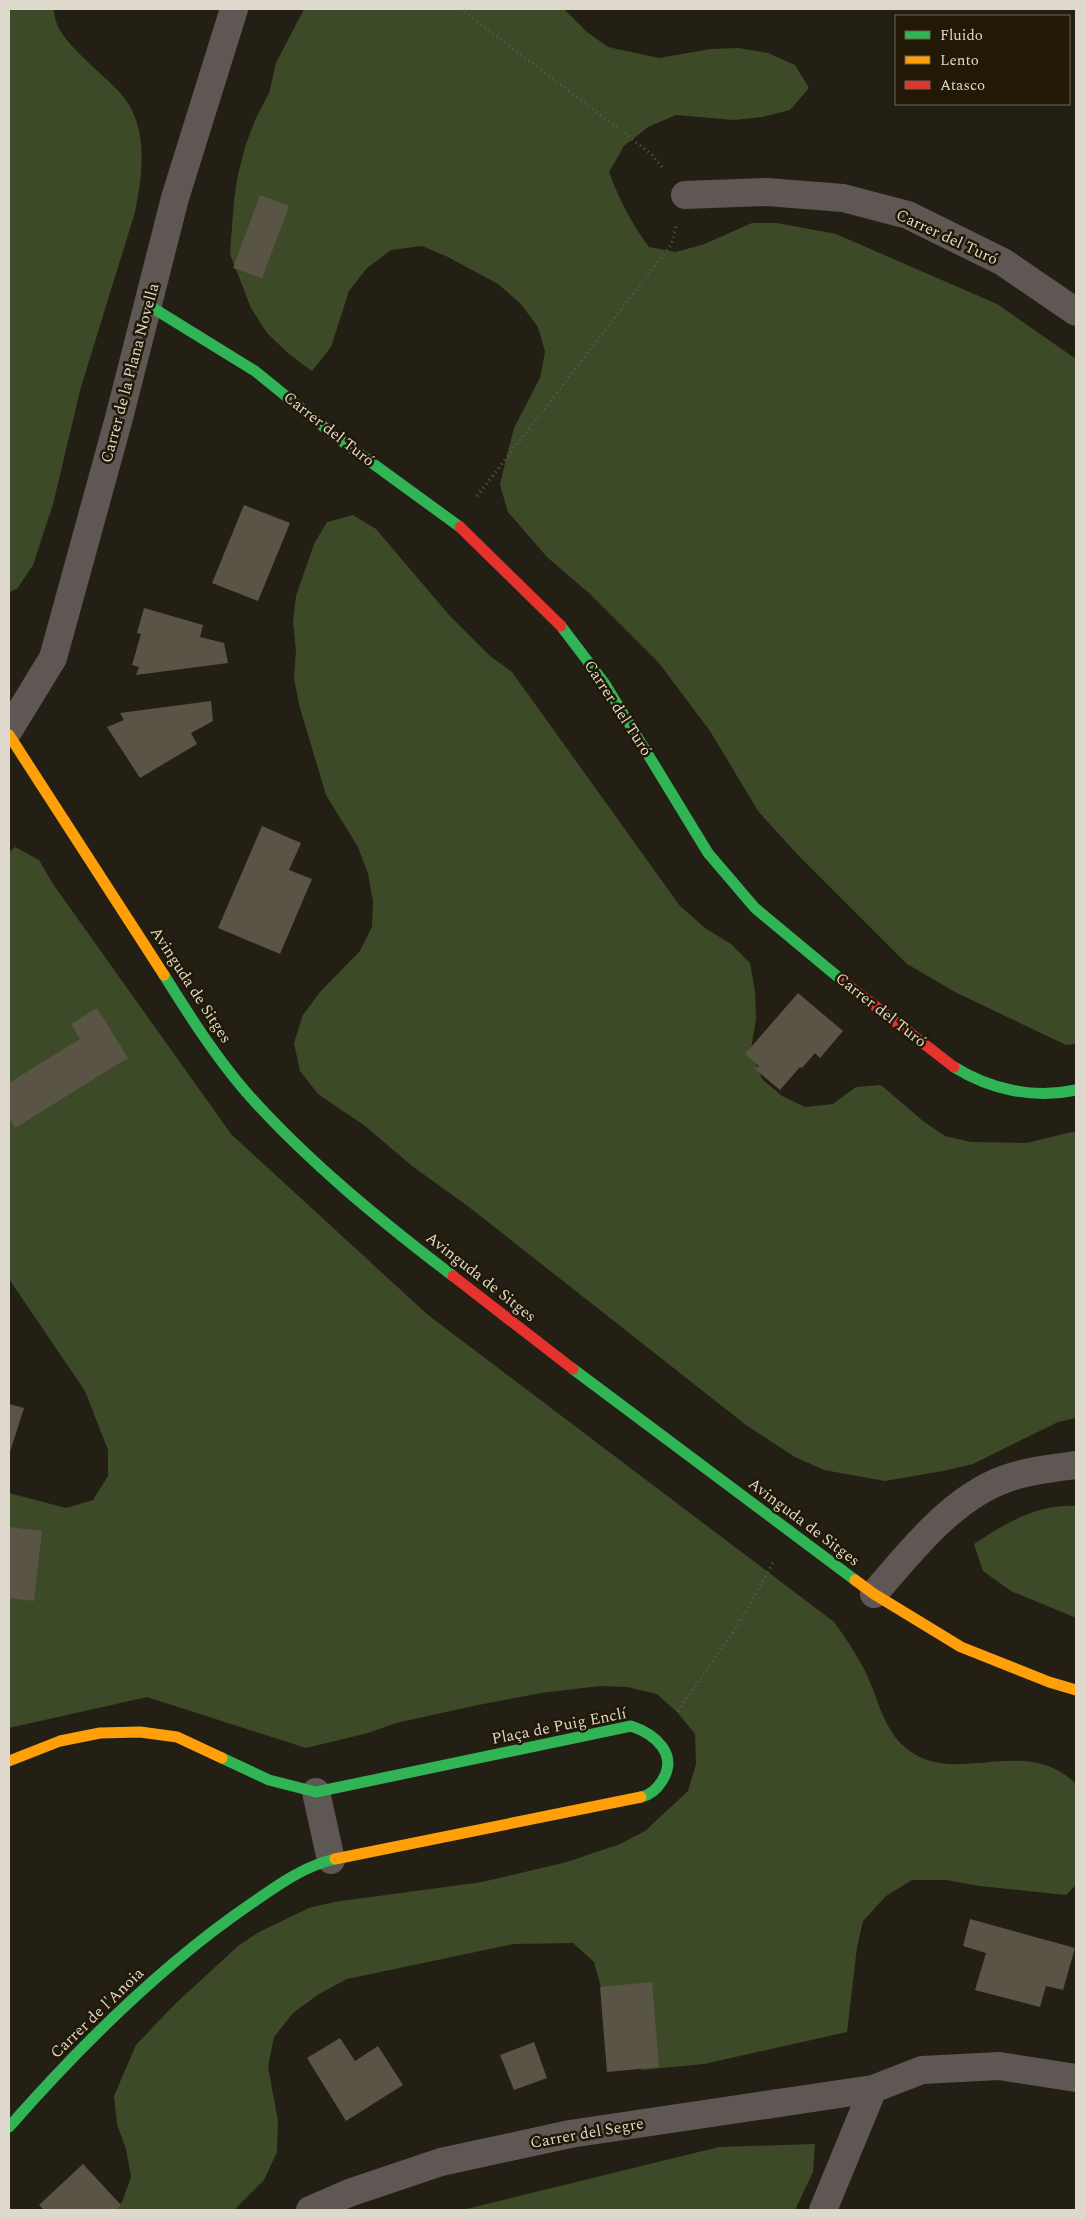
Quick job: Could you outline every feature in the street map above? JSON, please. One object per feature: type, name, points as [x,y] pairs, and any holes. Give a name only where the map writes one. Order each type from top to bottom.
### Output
[{"type":"street","name":"Carrer de la Plana Novella","points":[[9,730],[53,658],[175,198],[234,9]]},
{"type":"street","name":"Carrer del Turó","points":[[685,195],[767,192],[843,198],[908,215],[1003,262],[1076,312]]},
{"type":"street","name":"Carrer del Turó","points":[[148,305],[255,371],[336,436],[465,531],[559,623],[605,684],[708,853],[755,908],[815,959],[956,1068],[990,1085],[1025,1093],[1062,1093],[1076,1090]]},
{"type":"street","name":"Avinguda de Sitges","points":[[9,734],[112,892],[199,1031],[246,1092],[299,1146],[399,1235],[564,1362],[874,1594],[961,1647],[1049,1682],[1076,1690]]},
{"type":"street","points":[[874,1594],[916,1545],[966,1499],[1005,1479],[1076,1465]]},
{"type":"street","name":"Plaça de Puig Enclí","points":[[316,1792],[631,1726],[643,1729],[653,1735]]},
{"type":"street","points":[[9,1761],[60,1741],[100,1733],[140,1732],[177,1737],[268,1780],[316,1792],[331,1860],[648,1796],[659,1788],[666,1777],[669,1767],[668,1754],[662,1743],[653,1735]]},
{"type":"street","name":"Carrer de l'Anoia","points":[[9,2127],[46,2085],[154,1979],[213,1928],[292,1876],[331,1860]]},
{"type":"street","name":"Carrer del Segre","points":[[310,2210],[349,2193],[441,2162],[570,2134],[873,2089],[922,2070],[999,2066],[1076,2078]]},
{"type":"street","points":[[823,2210],[873,2089]]},
{"type":"path","points":[[461,9],[650,153]]},
{"type":"path","points":[[455,524],[671,245]]},
{"type":"path","points":[[653,1735],[669,1724],[740,1622],[773,1562]]},
{"type":"green space","points":[[9,9],[54,9],[56,21],[62,34],[128,103],[139,129],[142,157],[140,185],[135,212],[81,387],[53,504],[33,565],[17,589],[9,592]]},
{"type":"green space","points":[[304,9],[564,9],[587,32],[608,47],[659,58],[711,49],[738,48],[768,53],[795,65],[809,88],[790,110],[762,117],[734,120],[676,115],[648,127],[624,146],[609,172],[626,211],[649,247],[675,252],[702,245],[752,223],[777,223],[836,234],[997,304],[1076,359],[1076,1044],[1066,1045],[957,993],[907,964],[797,854],[758,811],[710,731],[659,663],[590,594],[547,557],[508,512],[500,485],[506,459],[514,428],[540,378],[545,352],[538,327],[520,303],[498,284],[448,257],[422,246],[391,250],[367,268],[349,291],[331,347],[312,371],[289,354],[267,333],[251,308],[230,254],[234,200],[238,174],[246,144],[256,118],[269,93],[276,63]]},
{"type":"green space","points":[[353,515],[376,529],[449,615],[490,656],[512,672],[680,906],[705,928],[731,944],[750,963],[755,991],[756,1019],[751,1049],[762,1079],[782,1096],[805,1107],[833,1104],[856,1087],[881,1085],[923,1121],[945,1136],[971,1142],[1026,1143],[1076,1131],[1076,1418],[1058,1422],[973,1464],[943,1471],[885,1481],[824,1470],[795,1457],[746,1425],[469,1207],[412,1166],[365,1126],[318,1094],[300,1071],[294,1043],[303,1015],[320,992],[360,951],[372,927],[373,901],[368,874],[358,847],[326,795],[300,708],[294,679],[296,651],[293,622],[296,596],[314,544],[327,522]]},
{"type":"green space","points":[[15,847],[39,860],[53,884],[231,1134],[428,1315],[834,1622],[863,1666],[882,1714],[892,1732],[907,1749],[926,1760],[946,1764],[1035,1762],[1056,1769],[1076,1784],[1076,1885],[1066,1895],[980,1886],[946,1880],[912,1880],[886,1896],[863,1921],[857,1947],[847,2032],[704,2064],[642,2070],[619,2052],[594,1962],[573,1943],[514,1944],[347,1979],[319,1994],[293,2013],[274,2037],[268,2067],[278,2121],[277,2152],[264,2180],[234,2210],[116,2210],[122,2202],[131,2177],[126,2149],[117,2124],[114,2096],[136,2045],[174,2005],[238,1946],[259,1932],[309,1908],[334,1902],[482,1882],[567,1862],[620,1844],[645,1831],[688,1791],[696,1764],[695,1734],[678,1713],[657,1694],[627,1687],[600,1686],[541,1693],[478,1705],[396,1723],[368,1733],[306,1748],[147,1697],[9,1728],[9,1493],[66,1508],[93,1500],[108,1476],[108,1450],[85,1391],[9,1279],[9,852]]},
{"type":"green space","points":[[1076,1506],[1076,1618],[1011,1591],[983,1571],[974,1544],[1022,1516],[1048,1508]]},
{"type":"green space","points":[[815,2144],[813,2172],[795,2210],[462,2210],[719,2147]]},
{"type":"building","points":[[260,195],[289,206],[262,278],[233,268]]},
{"type":"building","points":[[244,505],[290,523],[258,601],[212,583]]},
{"type":"building","points":[[144,608],[203,625],[200,637],[224,643],[228,663],[136,675],[139,667],[132,665],[141,634],[137,633]]},
{"type":"building","points":[[211,701],[213,721],[191,733],[197,744],[140,778],[107,727],[124,720],[120,713]]},
{"type":"building","points":[[262,826],[301,843],[289,870],[312,879],[280,954],[218,928]]},
{"type":"building","points":[[798,993],[843,1031],[820,1058],[815,1053],[780,1090],[755,1069],[759,1066],[745,1054]]},
{"type":"building","points":[[97,1008],[128,1058],[15,1128],[9,1118],[9,1083],[80,1039],[71,1024]]},
{"type":"building","points":[[9,1404],[24,1408],[9,1455]]},
{"type":"building","points":[[9,1527],[42,1531],[34,1601],[9,1598]]},
{"type":"building","points":[[970,1919],[1075,1948],[1063,1990],[1046,1986],[1040,2007],[975,1990],[986,1953],[963,1946]]},
{"type":"building","points":[[652,1982],[659,2067],[607,2072],[600,1987]]},
{"type":"building","points":[[340,2038],[355,2061],[378,2046],[403,2085],[346,2121],[307,2058]]},
{"type":"building","points":[[534,2042],[547,2078],[514,2090],[500,2055]]},
{"type":"building","points":[[83,2164],[121,2205],[116,2210],[44,2210],[39,2205]]},
{"type":"traffic: fast","points":[[148,305],[255,371],[335,436],[460,527]]},
{"type":"traffic: fast","points":[[561,626],[605,684],[708,853],[755,908],[844,982]]},
{"type":"traffic: fast","points":[[164,975],[213,1050],[246,1092],[269,1117],[345,1189],[453,1276]]},
{"type":"traffic: fast","points":[[954,1067],[983,1082],[1013,1090],[1029,1093],[1060,1093],[1076,1090]]},
{"type":"traffic: fast","points":[[573,1369],[855,1580]]},
{"type":"traffic: fast","points":[[222,1758],[269,1780],[316,1792],[631,1726],[656,1740],[662,1746],[668,1762],[667,1771],[658,1787],[651,1793],[641,1797]]},
{"type":"traffic: fast","points":[[9,2127],[94,2036],[186,1953],[218,1927],[282,1883],[313,1866],[335,1859]]},
{"type":"traffic: slow","points":[[9,735],[164,975]]},
{"type":"traffic: slow","points":[[855,1580],[874,1594],[961,1647],[1049,1682],[1076,1690]]},
{"type":"traffic: slow","points":[[9,1761],[60,1741],[100,1733],[140,1732],[177,1737],[222,1758]]},
{"type":"traffic: slow","points":[[335,1859],[641,1797]]},
{"type":"traffic: jam","points":[[460,527],[561,626]]},
{"type":"traffic: jam","points":[[844,982],[954,1067]]},
{"type":"traffic: jam","points":[[453,1276],[573,1369]]}]
